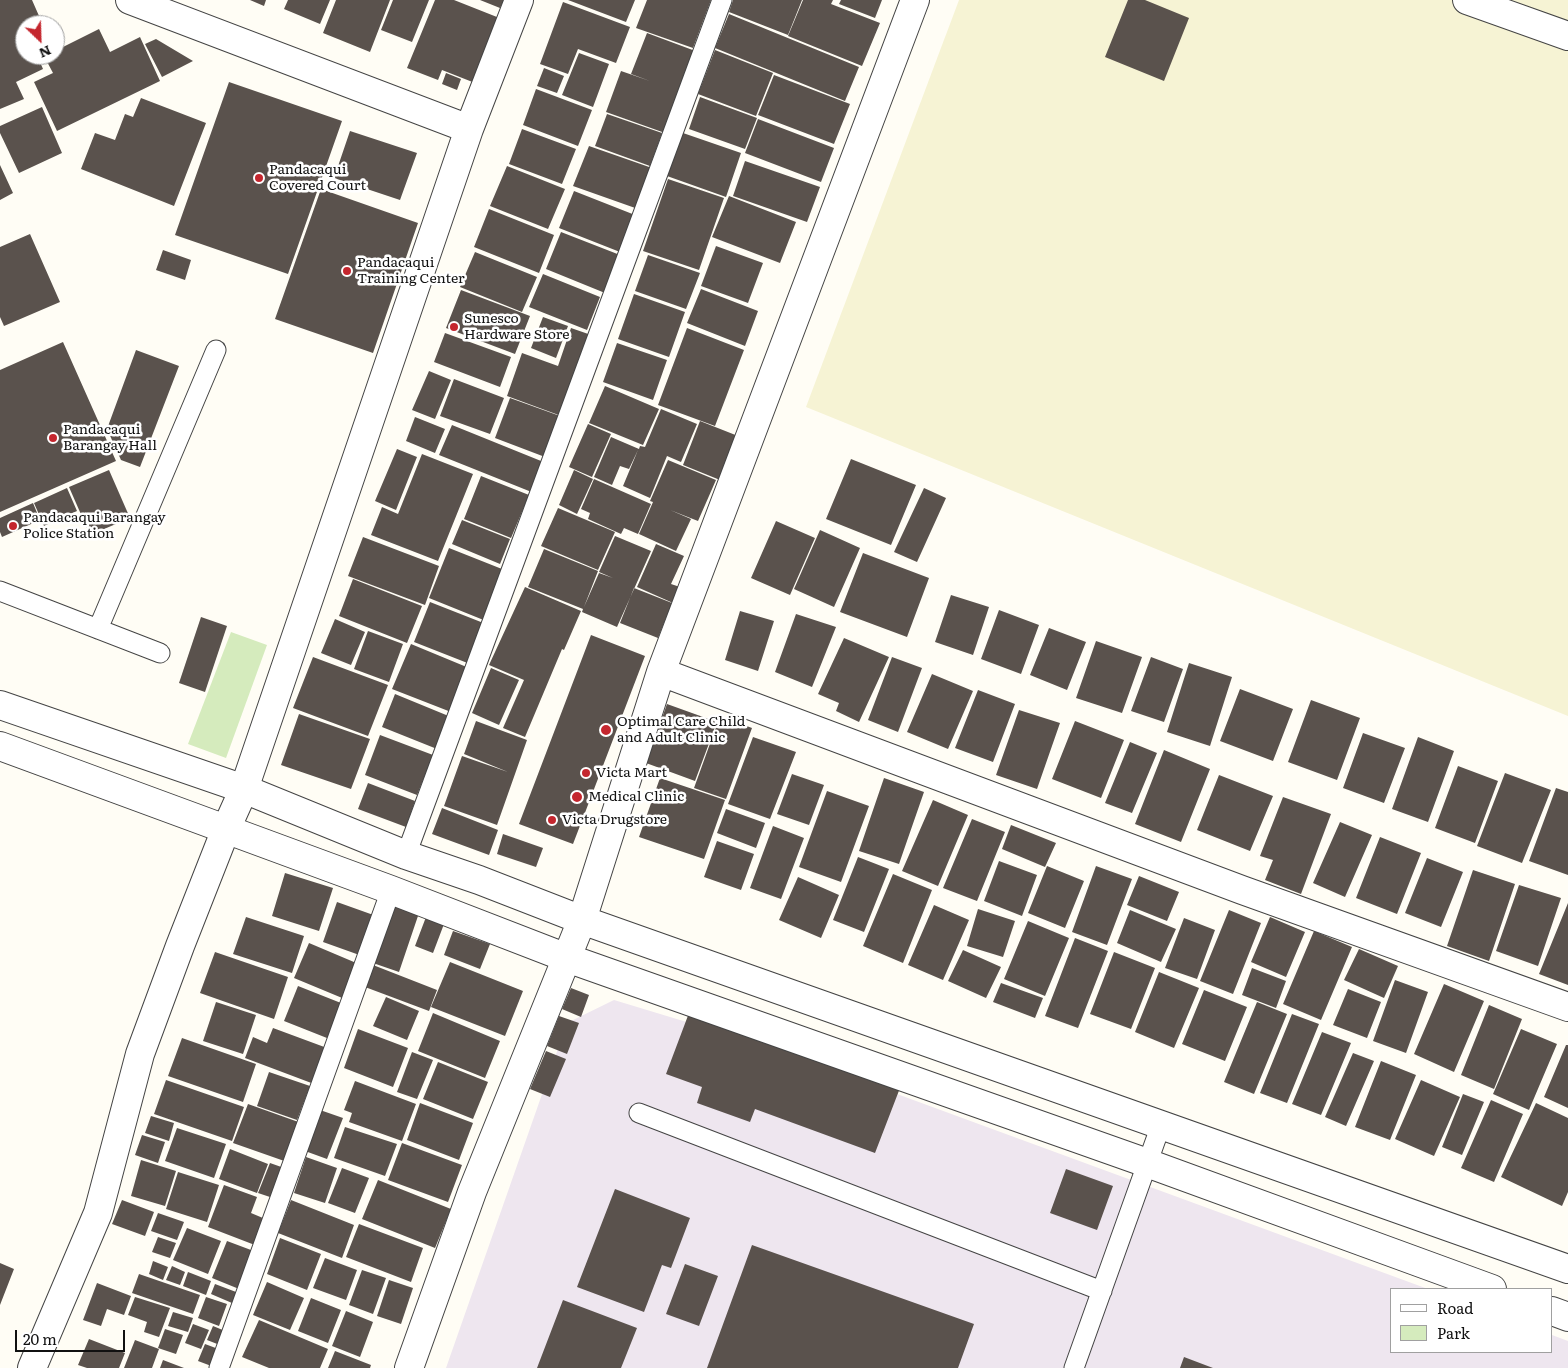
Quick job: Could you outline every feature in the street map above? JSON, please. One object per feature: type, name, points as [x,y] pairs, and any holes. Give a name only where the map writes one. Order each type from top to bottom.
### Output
[{"type":"street","points":[[130,0],[469,129]]},
{"type":"street","points":[[32,1368],[98,1213],[140,1054],[180,946],[226,829],[244,789],[469,129],[519,0]]},
{"type":"street","points":[[408,1368],[472,1192],[582,920],[661,672],[915,0]]},
{"type":"street","points":[[1467,0],[1568,36]]},
{"type":"street","points":[[661,672],[1233,886],[1568,1007]]},
{"type":"street","points":[[0,705],[244,789],[406,855],[480,880],[582,920],[1568,1269]]},
{"type":"street","points":[[0,746],[391,890],[567,958],[1489,1288]]},
{"type":"street","points":[[1553,1311],[1568,1317]]},
{"type":"lane","points":[[406,855],[722,0]]},
{"type":"lane","points":[[98,629],[216,350]]},
{"type":"lane","points":[[0,591],[160,653]]},
{"type":"lane","points":[[218,1368],[391,890]]},
{"type":"lane","points":[[638,1113],[1102,1291]]},
{"type":"lane","points":[[1074,1368],[1161,1125]]},
{"type":"shaded area","points":[[959,0],[1568,0],[1568,716],[806,407]]},
{"type":"shaded area","points":[[614,1000],[769,1047],[1425,1288],[1390,1288],[1390,1353],[1553,1353],[1553,1335],[1568,1341],[1568,1368],[446,1368],[567,1023]]},
{"type":"green space","points":[[231,632],[267,645],[226,758],[188,744]]},
{"type":"building","points":[[0,0],[32,0],[39,15],[15,15],[15,65],[41,65],[43,69],[16,82],[24,99],[0,109]]},
{"type":"building","points":[[250,0],[266,0],[264,6]]},
{"type":"building","points":[[288,0],[330,0],[320,24],[284,9]]},
{"type":"building","points":[[336,0],[390,0],[370,52],[323,33]]},
{"type":"building","points":[[393,0],[429,0],[412,42],[381,30]]},
{"type":"building","points":[[435,0],[454,0],[502,19],[475,83],[442,70],[438,80],[407,68]]},
{"type":"building","points":[[480,0],[504,0],[500,8]]},
{"type":"building","points":[[568,0],[635,0],[626,22]]},
{"type":"building","points":[[647,0],[711,0],[693,48],[636,28]]},
{"type":"building","points":[[733,0],[802,0],[788,35],[729,12]]},
{"type":"building","points":[[803,0],[833,0],[831,4],[880,23],[862,66],[788,36]]},
{"type":"building","points":[[841,0],[882,0],[875,18],[839,4]]},
{"type":"building","points":[[1128,0],[1145,0],[1189,18],[1164,81],[1105,57]]},
{"type":"building","points":[[563,2],[630,27],[616,63],[578,49],[568,74],[540,64]]},
{"type":"building","points":[[729,14],[859,67],[845,101],[715,48]]},
{"type":"building","points":[[99,29],[110,52],[140,37],[160,81],[57,131],[34,82],[53,73],[49,65],[65,65],[65,46]]},
{"type":"building","points":[[647,33],[698,52],[665,133],[606,112],[621,71],[650,81],[631,74]]},
{"type":"building","points":[[156,39],[193,61],[162,77],[145,44]]},
{"type":"building","points":[[715,50],[773,73],[756,116],[698,94]]},
{"type":"building","points":[[579,53],[609,64],[593,107],[562,95]]},
{"type":"building","points":[[544,68],[564,76],[557,93],[537,86]]},
{"type":"building","points":[[446,73],[461,79],[457,90],[442,84]]},
{"type":"building","points":[[774,75],[850,104],[834,144],[758,115]]},
{"type":"building","name":"Pandacaqui Covered Court","points":[[229,82],[342,121],[288,274],[175,235]]},
{"type":"building","points":[[536,89],[592,110],[578,146],[523,125]]},
{"type":"building","points":[[700,97],[757,118],[745,149],[689,129]]},
{"type":"building","points":[[141,98],[206,123],[174,206],[81,169],[95,133],[115,140],[125,114],[133,117]]},
{"type":"building","points":[[42,107],[62,153],[19,173],[0,133],[0,126]]},
{"type":"building","points":[[607,114],[662,133],[650,166],[595,146]]},
{"type":"building","points":[[758,119],[834,148],[821,182],[745,153]]},
{"type":"building","points":[[522,129],[576,149],[562,184],[509,164]]},
{"type":"building","points":[[350,131],[417,153],[400,200],[334,178]]},
{"type":"building","points":[[683,133],[741,153],[726,197],[667,176]]},
{"type":"building","points":[[589,146],[652,168],[638,209],[573,186]]},
{"type":"building","points":[[745,161],[820,187],[807,222],[733,196]]},
{"type":"building","points":[[0,165],[13,193],[0,200]]},
{"type":"building","points":[[507,166],[565,189],[548,229],[490,206]]},
{"type":"building","points":[[668,179],[724,198],[699,270],[643,251]]},
{"type":"building","name":"Pandacaqui Training Center","points":[[321,189],[418,223],[373,353],[275,319]]},
{"type":"building","points":[[574,191],[635,215],[620,252],[559,228]]},
{"type":"building","points":[[729,196],[796,222],[780,263],[712,237]]},
{"type":"building","points":[[489,209],[554,235],[539,273],[474,247]]},
{"type":"building","points":[[561,232],[620,255],[605,293],[546,269]]},
{"type":"building","points":[[30,234],[60,302],[4,326],[0,317],[0,247]]},
{"type":"building","points":[[716,246],[763,263],[748,303],[701,286]]},
{"type":"building","points":[[163,250],[191,260],[185,280],[156,270]]},
{"type":"building","points":[[475,252],[537,277],[522,312],[460,287]]},
{"type":"building","points":[[648,255],[700,273],[686,309],[635,291]]},
{"type":"building","points":[[543,274],[600,297],[587,330],[529,307]]},
{"type":"building","points":[[701,289],[758,311],[745,346],[687,323]]},
{"type":"building","points":[[461,290],[530,316],[515,354],[446,328]]},
{"type":"building","points":[[634,294],[685,312],[669,357],[618,339]]},
{"type":"building","points":[[543,317],[568,326],[556,358],[531,348]]},
{"type":"building","points":[[571,328],[594,336],[564,417],[507,396],[522,353],[558,366]]},
{"type":"building","points":[[687,328],[744,350],[715,426],[658,405]]},
{"type":"building","points":[[445,333],[511,357],[500,387],[434,362]]},
{"type":"building","name":"Pandacaqui Barangay Hall","points":[[63,342],[116,461],[0,512],[0,370]]},
{"type":"building","points":[[617,343],[667,360],[653,400],[603,382]]},
{"type":"building","points":[[136,350],[179,366],[140,467],[121,460],[107,429]]},
{"type":"building","points":[[429,371],[451,380],[435,419],[412,410]]},
{"type":"building","points":[[454,379],[504,398],[490,434],[440,416]]},
{"type":"building","points":[[605,386],[659,409],[643,445],[589,423]]},
{"type":"building","points":[[510,398],[560,416],[545,457],[495,438]]},
{"type":"building","points":[[661,409],[697,424],[681,462],[667,456],[650,498],[623,486],[638,450],[629,469],[620,466],[612,485],[594,477],[611,437],[639,449],[640,446],[645,447]]},
{"type":"building","points":[[415,417],[445,429],[435,453],[406,441]]},
{"type":"building","points":[[700,421],[738,436],[720,480],[683,465]]},
{"type":"building","points":[[588,424],[611,434],[592,477],[569,467]]},
{"type":"building","points":[[452,425],[546,463],[534,493],[439,455]]},
{"type":"building","points":[[397,449],[417,457],[396,510],[375,501]]},
{"type":"building","points":[[422,454],[473,474],[438,561],[371,535],[382,507],[398,514]]},
{"type":"building","points":[[851,459],[916,485],[891,545],[826,519]]},
{"type":"building","points":[[668,460],[716,480],[698,521],[670,510],[691,519],[676,551],[639,534],[653,502],[650,501]]},
{"type":"building","points":[[109,470],[130,518],[90,535],[69,487]]},
{"type":"building","points":[[574,470],[593,479],[577,514],[559,505]]},
{"type":"building","points":[[481,476],[529,495],[511,538],[464,519]]},
{"type":"building","points":[[594,479],[651,504],[638,534],[624,528],[621,534],[588,519],[590,513],[581,509]]},
{"type":"building","points":[[67,488],[77,511],[44,526],[34,503]]},
{"type":"building","points":[[924,488],[946,498],[917,562],[894,552]]},
{"type":"building","name":"Pandacaqui Barangay Police Station","points":[[33,503],[40,520],[2,537],[0,518]]},
{"type":"building","points":[[558,508],[615,532],[598,570],[541,546]]},
{"type":"building","points":[[462,520],[510,539],[500,564],[452,544]]},
{"type":"building","points":[[776,521],[815,538],[790,595],[751,578]]},
{"type":"building","points":[[820,530],[860,548],[834,607],[794,589]]},
{"type":"building","points":[[615,536],[651,551],[617,627],[582,612],[583,609],[528,587],[544,549],[598,571],[584,607],[599,573],[613,578],[599,572]]},
{"type":"building","points":[[363,537],[439,566],[425,605],[348,576]]},
{"type":"building","points":[[656,544],[684,556],[671,584],[680,587],[673,603],[637,587]]},
{"type":"building","points":[[449,548],[507,571],[486,621],[429,598]]},
{"type":"building","points":[[863,553],[929,578],[907,637],[840,612]]},
{"type":"building","points":[[353,579],[422,606],[407,643],[339,616]]},
{"type":"building","points":[[525,587],[581,611],[564,650],[562,649],[525,737],[503,728],[524,680],[489,665]]},
{"type":"building","points":[[634,588],[672,603],[658,638],[620,623]]},
{"type":"building","points":[[951,595],[989,607],[973,655],[935,642]]},
{"type":"building","points":[[430,602],[486,624],[470,664],[414,642]]},
{"type":"building","points":[[999,610],[1039,625],[1021,674],[981,659]]},
{"type":"building","points":[[740,611],[774,621],[758,671],[725,660]]},
{"type":"building","points":[[796,614],[836,627],[812,687],[775,672]]},
{"type":"building","points":[[201,617],[227,626],[205,692],[179,683]]},
{"type":"building","points":[[335,619],[365,632],[351,665],[321,653]]},
{"type":"building","points":[[1049,628],[1086,642],[1067,690],[1030,675]]},
{"type":"building","points":[[368,631],[403,644],[389,682],[354,669]]},
{"type":"building","points":[[591,635],[645,656],[573,844],[519,824]]},
{"type":"building","points":[[844,638],[889,657],[859,722],[836,711],[839,703],[818,694]]},
{"type":"building","points":[[1096,641],[1142,657],[1122,713],[1076,698]]},
{"type":"building","points":[[411,644],[469,668],[451,712],[392,689]]},
{"type":"building","points":[[313,657],[388,685],[368,736],[293,708]]},
{"type":"building","points":[[892,657],[922,668],[898,732],[868,720]]},
{"type":"building","points":[[1151,657],[1183,669],[1164,722],[1131,711]]},
{"type":"building","points":[[1189,663],[1232,677],[1210,746],[1167,732]]},
{"type":"building","points":[[491,668],[519,680],[499,725],[472,713]]},
{"type":"building","points":[[932,674],[973,691],[948,749],[907,732]]},
{"type":"building","points":[[1240,689],[1293,709],[1273,761],[1220,741]]},
{"type":"building","points":[[978,690],[1015,704],[993,762],[955,748]]},
{"type":"building","points":[[395,694],[451,717],[437,749],[382,727]]},
{"type":"building","points":[[1311,700],[1360,718],[1337,780],[1288,762]]},
{"type":"building","points":[[667,704],[717,722],[695,781],[646,763]]},
{"type":"building","points":[[1019,710],[1060,723],[1037,789],[996,775]]},
{"type":"building","points":[[299,714],[370,739],[351,789],[281,765]]},
{"type":"building","points":[[720,716],[752,728],[726,799],[694,788]]},
{"type":"building","points":[[476,721],[527,740],[497,825],[444,806],[462,756],[508,772],[464,754]]},
{"type":"building","points":[[1075,721],[1124,740],[1101,798],[1052,779]]},
{"type":"building","points":[[1363,733],[1405,748],[1384,803],[1343,788]]},
{"type":"building","points":[[380,735],[433,755],[417,795],[365,775]]},
{"type":"building","points":[[753,737],[796,752],[770,819],[728,804]]},
{"type":"building","points":[[1418,737],[1454,751],[1428,822],[1392,809]]},
{"type":"building","points":[[1130,742],[1157,753],[1132,813],[1105,803]]},
{"type":"building","points":[[1164,750],[1210,769],[1181,842],[1135,824]]},
{"type":"building","points":[[1458,766],[1498,781],[1475,843],[1435,828]]},
{"type":"building","points":[[1505,773],[1551,790],[1522,863],[1477,846]]},
{"type":"building","points":[[792,774],[824,785],[809,825],[777,814]]},
{"type":"building","points":[[1219,775],[1273,796],[1250,851],[1197,830]]},
{"type":"building","points":[[660,778],[725,800],[704,859],[639,837]]},
{"type":"building","points":[[884,778],[924,792],[899,864],[859,851]]},
{"type":"building","points":[[368,783],[415,801],[406,827],[358,809]]},
{"type":"building","points":[[1556,788],[1568,792],[1568,875],[1529,861]]},
{"type":"building","points":[[827,791],[869,806],[841,882],[799,867]]},
{"type":"building","points":[[1283,797],[1331,814],[1301,894],[1265,880],[1273,860],[1260,856]]},
{"type":"building","points":[[933,800],[968,815],[938,886],[902,871]]},
{"type":"building","points":[[442,808],[498,830],[489,855],[432,834]]},
{"type":"building","points":[[726,809],[765,823],[756,848],[717,833]]},
{"type":"building","points":[[972,819],[1005,832],[977,901],[943,888]]},
{"type":"building","points":[[1340,822],[1372,835],[1345,897],[1313,883]]},
{"type":"building","points":[[1011,825],[1056,843],[1045,867],[1002,849]]},
{"type":"building","points":[[773,826],[804,838],[781,899],[750,888]]},
{"type":"building","points":[[503,834],[543,848],[536,867],[497,854]]},
{"type":"building","points":[[1380,837],[1421,853],[1397,914],[1356,898]]},
{"type":"building","points":[[717,841],[754,854],[741,890],[704,877]]},
{"type":"building","points":[[858,857],[889,869],[864,932],[833,920]]},
{"type":"building","points":[[1427,858],[1463,872],[1441,927],[1405,913]]},
{"type":"building","points":[[999,861],[1037,875],[1022,916],[984,901]]},
{"type":"building","points":[[1047,866],[1084,881],[1065,928],[1028,913]]},
{"type":"building","points":[[1096,866],[1132,879],[1107,945],[1072,932]]},
{"type":"building","points":[[1473,870],[1515,884],[1489,961],[1447,946]]},
{"type":"building","points":[[285,873],[333,888],[319,931],[272,916]]},
{"type":"building","points":[[893,874],[932,890],[903,963],[863,946]]},
{"type":"building","points":[[1139,876],[1179,892],[1167,921],[1127,905]]},
{"type":"building","points":[[798,877],[839,895],[821,938],[779,920]]},
{"type":"building","points":[[1519,885],[1561,898],[1538,966],[1496,951]]},
{"type":"building","points":[[337,902],[379,917],[365,957],[323,942]]},
{"type":"building","points":[[1568,903],[1568,985],[1539,974]]},
{"type":"building","points":[[393,905],[419,913],[399,972],[373,963]]},
{"type":"building","points":[[934,905],[969,920],[943,980],[908,965]]},
{"type":"building","points":[[978,909],[1015,921],[1003,957],[967,946]]},
{"type":"building","points":[[1130,910],[1176,929],[1161,962],[1117,943]]},
{"type":"building","points":[[1229,910],[1261,923],[1233,994],[1200,981]]},
{"type":"building","points":[[246,917],[304,936],[292,973],[233,954]]},
{"type":"building","points":[[426,917],[444,924],[433,953],[415,946]]},
{"type":"building","points":[[1270,917],[1305,932],[1286,977],[1251,962]]},
{"type":"building","points":[[1184,918],[1215,930],[1197,979],[1165,968]]},
{"type":"building","points":[[1028,921],[1069,938],[1045,996],[1004,979]]},
{"type":"building","points":[[453,931],[490,944],[480,969],[444,955]]},
{"type":"building","points":[[1314,931],[1352,947],[1321,1020],[1283,1004]]},
{"type":"building","points":[[1075,938],[1108,951],[1078,1028],[1045,1016]]},
{"type":"building","points":[[309,943],[361,965],[347,1000],[294,978]]},
{"type":"building","points":[[1359,949],[1398,966],[1384,998],[1344,980]]},
{"type":"building","points":[[963,950],[1001,967],[986,998],[948,981]]},
{"type":"building","points":[[215,952],[288,977],[274,1019],[200,993]]},
{"type":"building","points":[[1114,952],[1155,968],[1131,1029],[1090,1014]]},
{"type":"building","points":[[450,962],[523,991],[505,1036],[431,1007]]},
{"type":"building","points":[[373,965],[437,990],[429,1011],[365,987]]},
{"type":"building","points":[[1252,968],[1286,981],[1276,1008],[1242,995]]},
{"type":"building","points":[[1159,972],[1199,988],[1174,1048],[1135,1032]]},
{"type":"building","points":[[1395,980],[1428,992],[1406,1053],[1373,1041]]},
{"type":"building","points":[[1001,983],[1043,998],[1035,1018],[993,1002]]},
{"type":"building","points":[[1444,984],[1484,1001],[1454,1072],[1414,1054]]},
{"type":"building","points":[[298,986],[346,1005],[332,1040],[284,1021]]},
{"type":"building","points":[[571,988],[589,995],[581,1017],[562,1009]]},
{"type":"building","points":[[1348,989],[1381,1002],[1367,1038],[1333,1025]]},
{"type":"building","points":[[1204,990],[1247,1007],[1225,1061],[1182,1044]]},
{"type":"building","points":[[386,997],[419,1011],[407,1040],[373,1026]]},
{"type":"building","points":[[695,997],[905,1075],[875,1153],[755,1109],[750,1122],[697,1103],[702,1087],[666,1074]]},
{"type":"building","points":[[216,1002],[256,1015],[243,1054],[203,1041]]},
{"type":"building","points":[[1257,1002],[1287,1014],[1254,1094],[1224,1082]]},
{"type":"building","points":[[1489,1005],[1522,1019],[1494,1089],[1461,1075]]},
{"type":"building","points":[[433,1013],[500,1041],[485,1078],[418,1051]]},
{"type":"building","points":[[1292,1014],[1319,1024],[1287,1103],[1260,1093]]},
{"type":"building","points":[[559,1016],[579,1023],[567,1054],[547,1046]]},
{"type":"building","points":[[273,1028],[327,1048],[314,1084],[245,1058],[253,1037],[267,1043]]},
{"type":"building","points":[[358,1029],[408,1048],[393,1087],[344,1068]]},
{"type":"building","points":[[1521,1029],[1557,1044],[1529,1110],[1493,1094]]},
{"type":"building","points":[[1322,1032],[1351,1043],[1321,1115],[1292,1104]]},
{"type":"building","points":[[182,1038],[256,1064],[243,1102],[168,1076]]},
{"type":"building","points":[[1566,1045],[1568,1045],[1568,1108],[1544,1097]]},
{"type":"building","points":[[546,1051],[566,1059],[550,1097],[530,1089]]},
{"type":"building","points":[[412,1052],[433,1060],[417,1099],[397,1092]]},
{"type":"building","points":[[1353,1053],[1374,1061],[1346,1126],[1325,1117]]},
{"type":"building","points":[[1381,1061],[1416,1075],[1390,1140],[1355,1127]]},
{"type":"building","points":[[438,1062],[488,1082],[473,1119],[423,1099]]},
{"type":"building","points":[[269,1072],[310,1086],[297,1120],[257,1106]]},
{"type":"building","points":[[166,1080],[244,1107],[232,1141],[154,1114]]},
{"type":"building","points":[[1421,1080],[1460,1097],[1434,1156],[1395,1139]]},
{"type":"building","points":[[355,1081],[416,1104],[402,1141],[349,1122],[352,1113],[344,1110]]},
{"type":"building","points":[[1463,1094],[1484,1102],[1462,1155],[1442,1147]]},
{"type":"building","points":[[1491,1100],[1523,1114],[1494,1182],[1461,1168]]},
{"type":"building","points":[[420,1103],[473,1123],[459,1160],[407,1140]]},
{"type":"building","points":[[1536,1103],[1568,1118],[1568,1192],[1562,1206],[1501,1177]]},
{"type":"building","points":[[248,1104],[304,1124],[290,1163],[233,1143]]},
{"type":"building","points":[[320,1110],[343,1118],[327,1159],[305,1151]]},
{"type":"building","points":[[151,1116],[174,1123],[169,1141],[145,1133]]},
{"type":"building","points":[[345,1127],[397,1144],[385,1176],[334,1158]]},
{"type":"building","points":[[177,1128],[226,1144],[214,1178],[165,1161]]},
{"type":"building","points":[[142,1135],[165,1142],[158,1163],[135,1155]]},
{"type":"building","points":[[402,1143],[462,1165],[448,1202],[388,1180]]},
{"type":"building","points":[[230,1149],[268,1164],[257,1193],[219,1179]]},
{"type":"building","points":[[306,1157],[337,1168],[325,1203],[294,1193]]},
{"type":"building","points":[[141,1160],[176,1171],[165,1206],[131,1196]]},
{"type":"building","points":[[270,1163],[287,1169],[276,1199],[258,1193]]},
{"type":"building","points":[[342,1168],[369,1178],[355,1213],[328,1203]]},
{"type":"building","points":[[1066,1169],[1113,1186],[1097,1230],[1050,1213]]},
{"type":"building","points":[[178,1172],[219,1185],[207,1222],[166,1209]]},
{"type":"building","points":[[378,1180],[451,1209],[435,1248],[362,1219]]},
{"type":"building","points":[[224,1185],[257,1197],[251,1213],[270,1221],[260,1247],[208,1227]]},
{"type":"building","points":[[615,1189],[690,1218],[671,1268],[662,1265],[644,1312],[577,1287]]},
{"type":"building","points":[[122,1200],[154,1212],[145,1236],[112,1224]]},
{"type":"building","points":[[291,1200],[354,1225],[342,1258],[278,1233]]},
{"type":"building","points":[[158,1213],[184,1222],[177,1240],[151,1231]]},
{"type":"building","points":[[359,1224],[423,1248],[411,1282],[346,1257]]},
{"type":"building","points":[[187,1228],[221,1241],[208,1274],[173,1260]]},
{"type":"building","points":[[158,1237],[176,1243],[170,1258],[152,1252]]},
{"type":"building","points":[[280,1238],[321,1254],[307,1290],[267,1274]]},
{"type":"building","points":[[227,1241],[259,1253],[244,1291],[212,1278]]},
{"type":"building","points":[[752,1245],[974,1324],[958,1368],[707,1368]]},
{"type":"building","points":[[325,1258],[357,1270],[346,1300],[313,1288]]},
{"type":"building","points":[[153,1261],[168,1267],[163,1280],[149,1274]]},
{"type":"building","points":[[0,1263],[14,1269],[0,1305]]},
{"type":"building","points":[[685,1264],[718,1276],[699,1326],[666,1314]]},
{"type":"building","points":[[172,1266],[185,1272],[180,1285],[166,1280]]},
{"type":"building","points":[[362,1270],[386,1278],[373,1314],[349,1305]]},
{"type":"building","points":[[188,1272],[211,1281],[206,1295],[183,1286]]},
{"type":"building","points":[[139,1274],[200,1295],[193,1314],[132,1293]]},
{"type":"building","points":[[389,1280],[413,1288],[401,1324],[377,1316]]},
{"type":"building","points":[[267,1282],[304,1298],[290,1330],[253,1315]]},
{"type":"building","points":[[97,1283],[131,1296],[124,1315],[107,1309],[101,1326],[83,1320]]},
{"type":"building","points":[[215,1284],[244,1295],[239,1306],[211,1294]]},
{"type":"building","points":[[135,1297],[170,1308],[159,1337],[144,1332],[147,1322],[128,1315]]},
{"type":"building","points":[[206,1297],[227,1304],[219,1326],[198,1318]]},
{"type":"building","points":[[311,1298],[341,1310],[328,1343],[298,1331]]},
{"type":"building","points":[[563,1300],[637,1328],[621,1368],[537,1368]]},
{"type":"building","points":[[346,1311],[373,1322],[360,1357],[332,1346]]},
{"type":"building","points":[[173,1312],[193,1318],[188,1332],[168,1326]]},
{"type":"building","points":[[259,1320],[328,1349],[320,1368],[269,1368],[242,1357]]},
{"type":"building","points":[[193,1324],[209,1330],[201,1349],[185,1343]]},
{"type":"building","points":[[213,1326],[230,1333],[225,1347],[207,1340]]},
{"type":"building","points":[[165,1329],[183,1335],[176,1354],[158,1348]]},
{"type":"building","points":[[89,1339],[125,1353],[119,1368],[87,1368],[78,1365]]},
{"type":"building","points":[[135,1340],[159,1349],[152,1368],[124,1368]]},
{"type":"building","points":[[205,1344],[221,1350],[214,1367],[198,1361]]},
{"type":"building","points":[[335,1351],[371,1365],[370,1368],[328,1368]]},
{"type":"building","points":[[1184,1357],[1213,1368],[1180,1368]]},
{"type":"building","points":[[163,1360],[184,1368],[160,1368]]},
{"type":"place","name":"Pandacaqui Covered Court","points":[[259,178]]},
{"type":"place","name":"Pandacaqui Training Center","points":[[347,271]]},
{"type":"place","name":"Sunesco Hardware Store","points":[[454,327]]},
{"type":"place","name":"Pandacaqui Barangay Hall","points":[[53,438]]},
{"type":"place","name":"Pandacaqui Barangay Police Station","points":[[13,526]]},
{"type":"place","name":"Optimal Care Child and Adult Clinic","points":[[606,730]]},
{"type":"place","name":"Victa Mart","points":[[586,773]]},
{"type":"place","name":"Medical Clinic","points":[[577,797]]},
{"type":"place","name":"Victa Drugstore","points":[[552,820]]}]
